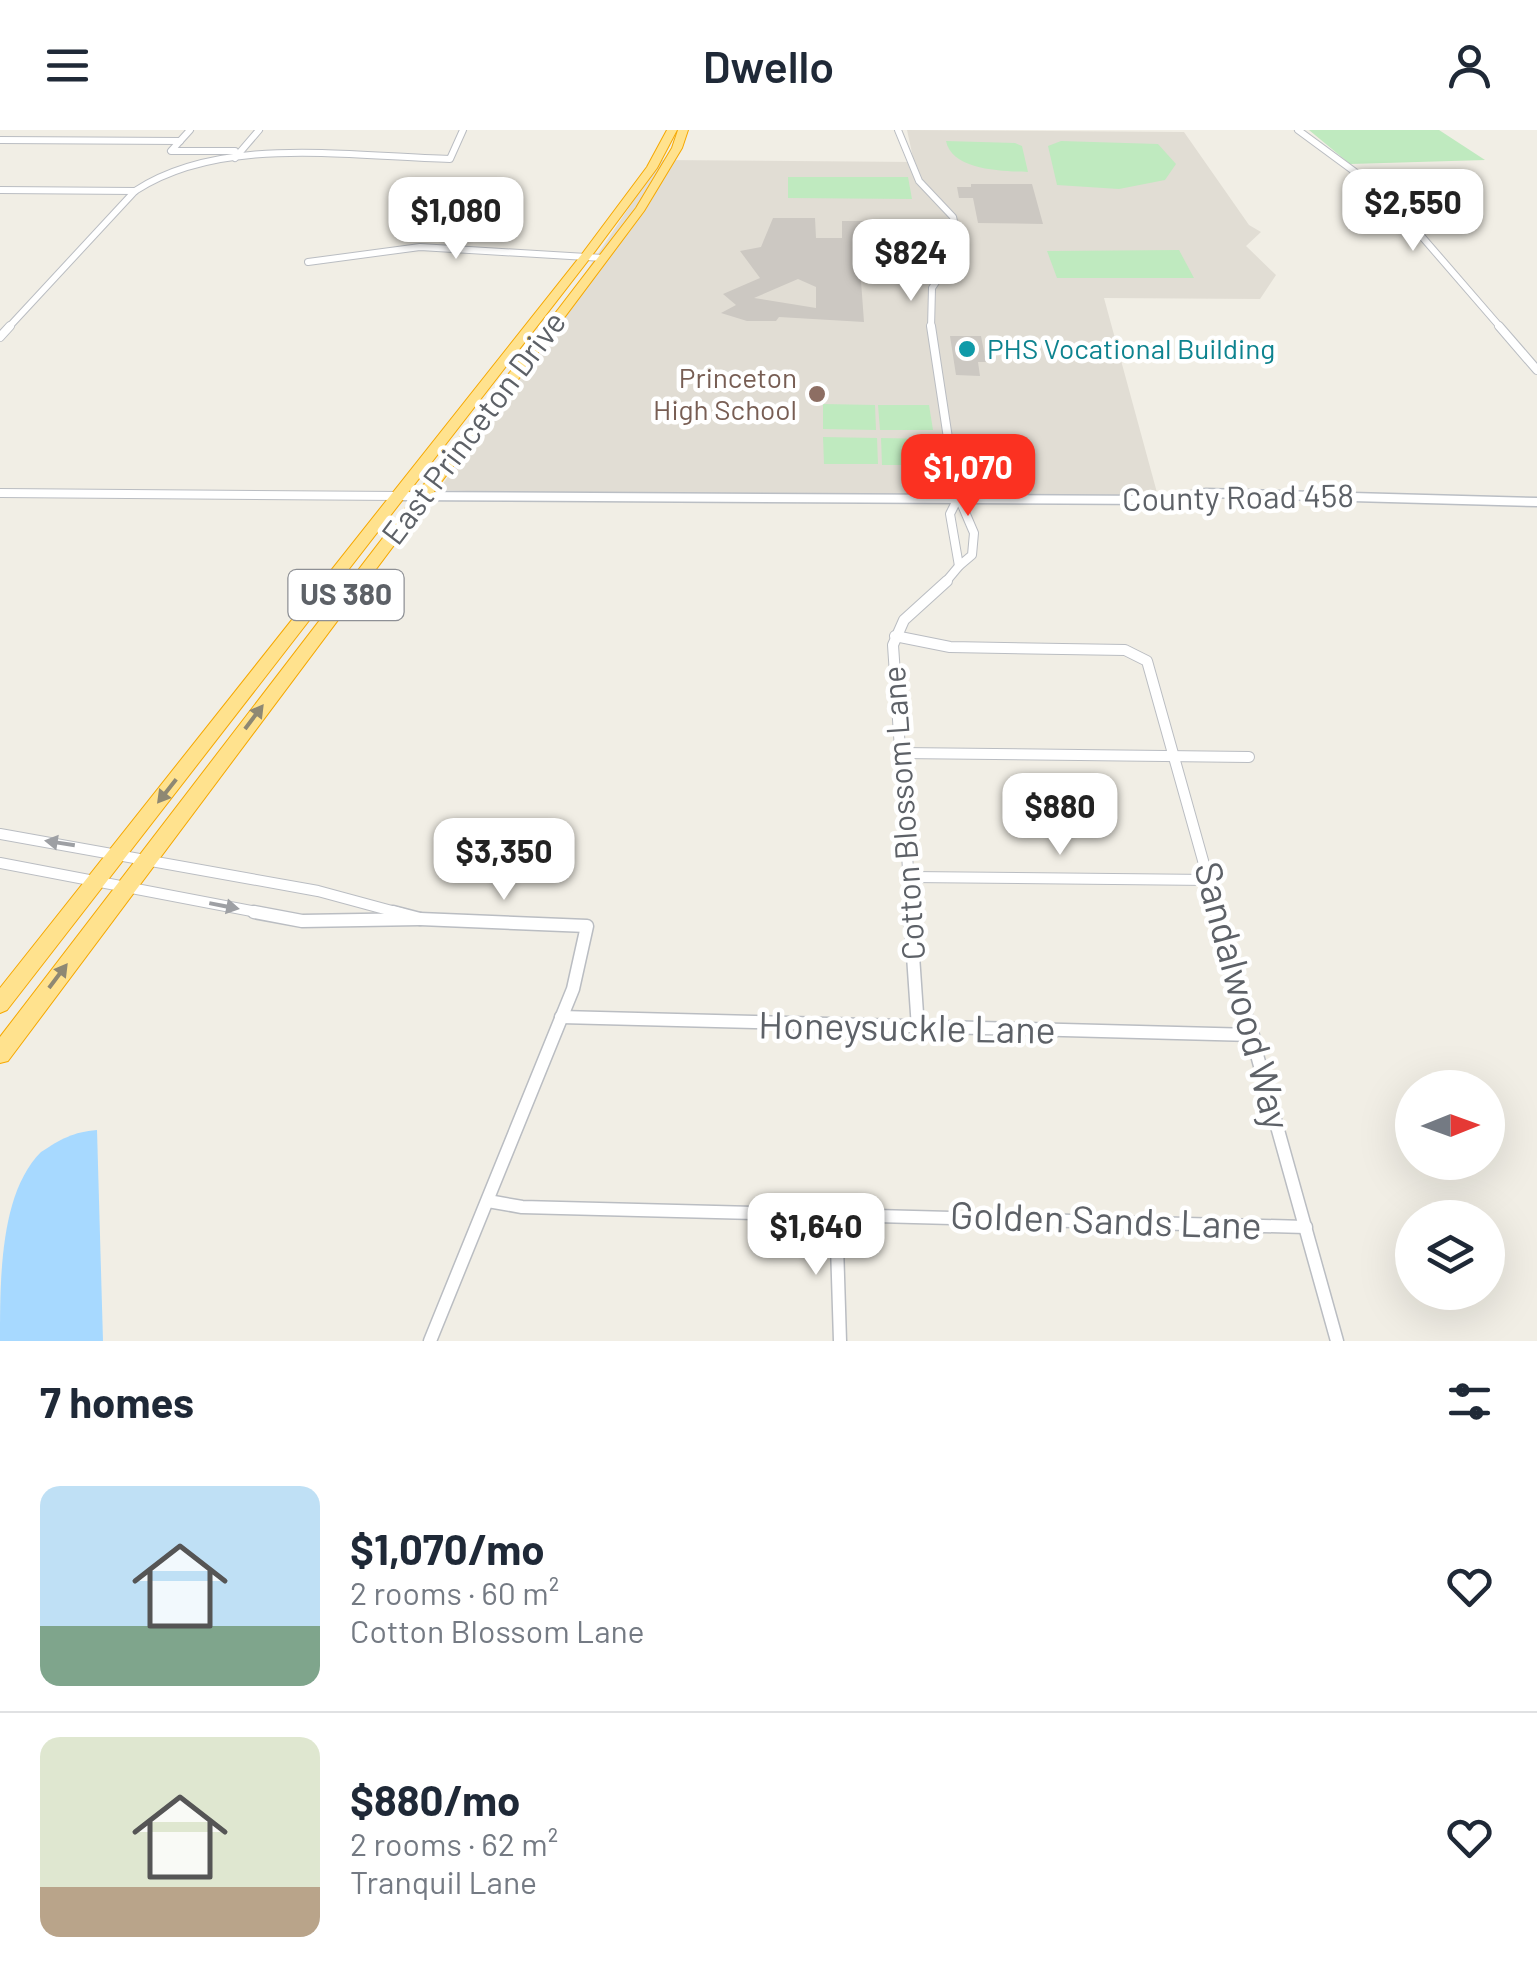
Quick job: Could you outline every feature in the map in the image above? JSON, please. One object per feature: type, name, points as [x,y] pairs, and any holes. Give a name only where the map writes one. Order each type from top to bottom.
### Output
[{"type":"highway","name":"East Princeton Drive","points":[[0,1054],[421,496],[595,257],[672,130]]},
{"type":"highway","name":"East Princeton Drive","points":[[0,1004],[399,496],[595,257],[652,194],[683,130]]},
{"type":"highway","points":[[634,192],[652,194]]},
{"type":"street","points":[[120,140],[131,130]]},
{"type":"street","points":[[190,130],[171,151],[296,158],[450,158],[463,130]]},
{"type":"street","points":[[0,337],[152,175],[172,166],[238,155],[258,130]]},
{"type":"street","points":[[898,130],[919,181],[953,217],[960,247],[932,288],[929,304],[958,498],[970,514],[974,547],[959,566]]},
{"type":"street","points":[[1298,130],[1385,194],[1537,370]]},
{"type":"street","points":[[0,140],[180,141]]},
{"type":"street","points":[[0,190],[135,191]]},
{"type":"street","points":[[308,262],[427,243],[595,257]]},
{"type":"street","name":"County Road 458","points":[[399,496],[1159,500],[1206,492],[1537,502]]},
{"type":"street","points":[[0,493],[399,496]]},
{"type":"street","points":[[958,498],[950,514],[959,566]]},
{"type":"street","name":"Cotton Blossom Lane","points":[[918,1028],[895,636],[906,615],[959,566]]},
{"type":"street","name":"Sandalwood Way","points":[[895,636],[950,647],[1125,650],[1141,654],[1150,666],[1338,1341]]},
{"type":"street","points":[[900,752],[1249,758]]},
{"type":"street","points":[[0,834],[119,852],[318,891],[420,919]]},
{"type":"street","points":[[0,863],[302,921],[420,919],[587,926],[561,1017],[430,1341]]},
{"type":"street","points":[[910,877],[1210,880]]},
{"type":"street","name":"Honeysuckle Lane","points":[[561,1017],[1253,1036]]},
{"type":"street","name":"Golden Sands Lane","points":[[488,1200],[522,1207],[1306,1227]]},
{"type":"street","points":[[836,1214],[840,1341]]},
{"type":"shaded area","name":"Princeton High School","points":[[907,130],[1184,132],[1249,225],[1261,232],[1246,246],[1276,275],[1260,299],[1104,298],[1159,500],[667,498],[439,490],[661,160],[914,162]]},
{"type":"green space","points":[[1309,130],[1439,130],[1485,160],[1350,164]]},
{"type":"green space","points":[[946,141],[1015,143],[1022,146],[1028,172],[968,164],[950,151]]},
{"type":"green space","points":[[1061,141],[1158,144],[1176,164],[1165,180],[1119,189],[1057,185],[1048,146]]},
{"type":"green space","points":[[788,177],[908,177],[912,199],[788,198]]},
{"type":"green space","points":[[1179,250],[1194,278],[1057,278],[1047,251]]},
{"type":"green space","points":[[823,404],[875,405],[876,430],[823,429]]},
{"type":"green space","points":[[878,405],[929,405],[933,430],[880,430]]},
{"type":"green space","points":[[823,437],[877,438],[878,464],[824,464]]},
{"type":"green space","points":[[881,438],[934,439],[937,465],[882,465]]},
{"type":"water","points":[[97,1130],[103,1341],[0,1341],[5,1238],[17,1190],[41,1152],[68,1137]]},
{"type":"building","points":[[1032,184],[1043,224],[978,223],[973,198],[959,198],[957,187]]},
{"type":"building","name":"Princeton High School","points":[[773,218],[815,218],[816,238],[842,238],[842,221],[913,221],[916,244],[934,244],[936,259],[919,262],[920,271],[866,271],[866,281],[861,281],[864,322],[779,317],[776,321],[747,321],[721,313],[736,305],[723,294],[760,278],[740,251],[761,247]],"holes":[[[798,279],[816,287],[816,308],[754,298]]]},
{"type":"building","name":"PHS Vocational Building","points":[[950,336],[981,336],[986,362],[978,362],[980,376],[956,375]]},
{"type":"place","name":"PHS Vocational Building","points":[[967,349]]},
{"type":"place","name":"Princeton High School","points":[[817,394]]}]
